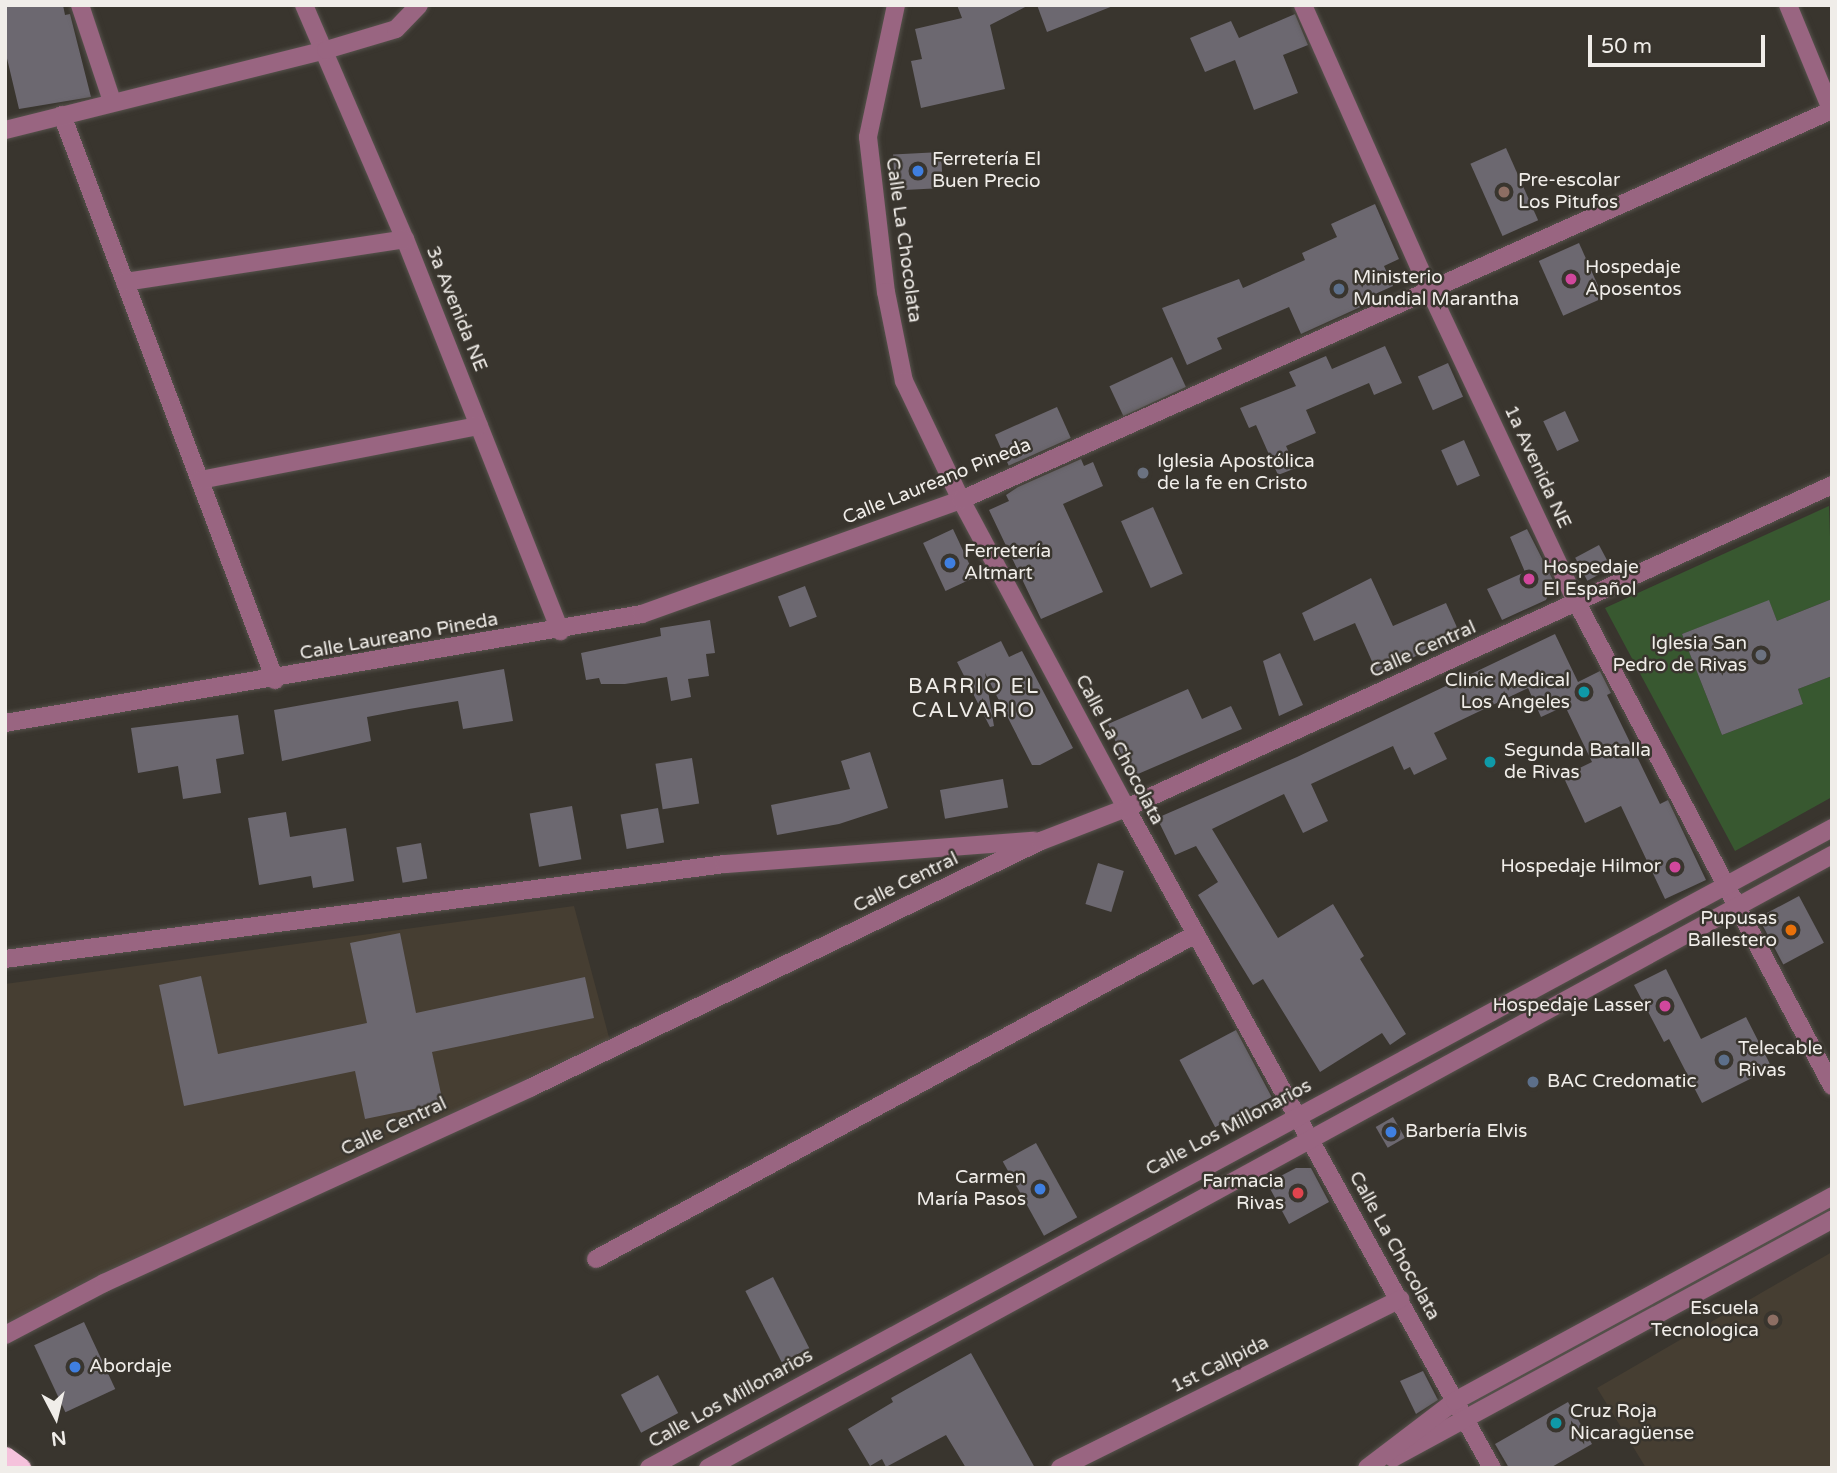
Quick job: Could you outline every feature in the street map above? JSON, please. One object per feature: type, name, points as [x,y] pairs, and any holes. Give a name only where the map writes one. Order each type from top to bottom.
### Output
[{"type":"highway","points":[[5,1457],[20,1468]]},
{"type":"street","points":[[79,5],[112,101]]},
{"type":"street","name":"3a Avenida NE","points":[[304,5],[326,50],[405,239],[560,631]]},
{"type":"street","points":[[5,130],[112,101],[326,50],[396,29],[419,5]]},
{"type":"street","name":"Calle La Chocolata","points":[[895,5],[868,137],[886,292],[904,381],[961,500],[1126,808],[1492,1468]]},
{"type":"street","name":"1a Avenida NE","points":[[1303,5],[1430,290],[1577,603],[1832,1086]]},
{"type":"street","points":[[1788,5],[1832,111]]},
{"type":"street","name":"Calle Laureano Pineda","points":[[5,723],[275,680],[560,631],[642,614],[961,500],[1832,111]]},
{"type":"street","points":[[62,115],[275,680]]},
{"type":"street","points":[[125,282],[405,239]]},
{"type":"street","points":[[200,480],[479,426]]},
{"type":"street","name":"Calle Central","points":[[5,1335],[104,1283],[530,1088],[1041,841],[1126,808],[1832,485]]},
{"type":"street","name":"Calle Los Millonarios","points":[[649,1468],[1297,1115],[1832,828]]},
{"type":"street","points":[[6,956],[725,863],[1041,841]]},
{"type":"street","points":[[708,1468],[1832,855]]},
{"type":"street","points":[[596,1259],[1196,934]]},
{"type":"street","points":[[1367,1468],[1455,1401],[1832,1196]]},
{"type":"street","points":[[1374,1468],[1467,1422],[1832,1220]]},
{"type":"street","name":"1st Callpida","points":[[1060,1468],[1400,1299]]},
{"type":"shaded area","points":[[574,906],[610,1041],[5,1325],[5,984]]},
{"type":"shaded area","name":"Escuela Tecnologica","points":[[1832,1252],[1832,1468],[1646,1468],[1597,1388]]},
{"type":"green space","points":[[1829,506],[1832,599],[1777,621],[1769,601],[1682,634],[1722,735],[1803,704],[1798,689],[1832,676],[1832,797],[1735,851],[1605,608]]},
{"type":"building","points":[[5,5],[63,5],[65,15],[70,14],[91,97],[19,109],[5,50]]},
{"type":"building","points":[[957,5],[1029,5],[990,25],[1005,89],[921,108],[911,61],[922,59],[915,29],[962,18]]},
{"type":"building","points":[[1037,5],[1113,5],[1113,6],[1047,32]]},
{"type":"building","points":[[1295,14],[1308,45],[1283,55],[1298,93],[1254,110],[1235,60],[1205,72],[1190,38],[1231,21],[1239,38]]},
{"type":"building","name":"Pre-escolar Los Pitufos","points":[[1506,148],[1538,220],[1503,236],[1470,164]]},
{"type":"building","name":"Ferretería El Buen Precio","points":[[941,152],[943,188],[895,190],[893,155]]},
{"type":"building","points":[[1375,204],[1399,259],[1384,266],[1393,286],[1364,299],[1367,304],[1301,334],[1289,307],[1217,338],[1222,349],[1187,365],[1162,308],[1239,279],[1243,288],[1305,260],[1302,253],[1337,237],[1331,224]]},
{"type":"building","name":"Hospedaje Aposentos","points":[[1579,243],[1603,298],[1563,316],[1539,261]]},
{"type":"building","points":[[1385,346],[1402,383],[1374,395],[1369,383],[1306,410],[1316,433],[1286,446],[1296,468],[1278,475],[1256,425],[1249,428],[1240,408],[1296,386],[1289,372],[1326,356],[1332,369]]},
{"type":"building","points":[[1172,357],[1186,387],[1123,416],[1109,386]]},
{"type":"building","points":[[1448,363],[1463,397],[1433,410],[1418,376]]},
{"type":"building","points":[[1057,407],[1071,438],[1009,466],[995,435]]},
{"type":"building","points":[[1565,411],[1579,441],[1557,451],[1543,421]]},
{"type":"building","points":[[1464,440],[1480,476],[1457,486],[1441,450]]},
{"type":"building","points":[[1081,459],[1084,466],[1093,462],[1103,486],[1063,504],[1103,592],[1041,619],[989,510],[1009,501],[1006,495],[1018,487]]},
{"type":"building","points":[[1153,507],[1183,574],[1151,588],[1121,521]]},
{"type":"building","name":"Ferretería Altmart","points":[[953,529],[975,577],[945,591],[923,543]]},
{"type":"building","name":"Hospedaje El Español","points":[[1527,529],[1554,582],[1546,600],[1502,620],[1487,589],[1525,572],[1510,537]]},
{"type":"building","points":[[1599,545],[1611,568],[1587,581],[1575,558]]},
{"type":"building","points":[[1371,578],[1393,626],[1446,603],[1460,634],[1378,675],[1355,623],[1314,641],[1302,613]]},
{"type":"building","points":[[805,586],[817,617],[790,627],[778,596]]},
{"type":"building","name":"Iglesia San Pedro de Rivas","points":[[1832,599],[1832,676],[1798,689],[1803,704],[1722,735],[1682,634],[1769,600],[1777,621]]},
{"type":"building","points":[[710,620],[715,653],[706,654],[709,676],[688,679],[691,697],[671,701],[667,677],[625,684],[601,684],[599,678],[586,680],[581,653],[661,636],[660,628]]},
{"type":"building","points":[[1555,634],[1578,682],[1600,671],[1611,693],[1607,695],[1660,804],[1668,800],[1706,880],[1665,899],[1621,806],[1585,823],[1563,776],[1592,762],[1565,706],[1541,717],[1528,688],[1434,733],[1447,759],[1414,775],[1410,767],[1404,770],[1393,746],[1311,784],[1328,821],[1303,833],[1284,794],[1212,829],[1278,938],[1333,904],[1364,956],[1360,959],[1406,1034],[1390,1045],[1382,1033],[1320,1072],[1263,979],[1253,985],[1198,895],[1218,882],[1196,846],[1175,855],[1157,818],[1297,757]]},
{"type":"building","points":[[1001,641],[1009,657],[1022,651],[1073,748],[1040,765],[1032,765],[985,673],[994,726],[990,727],[957,662]]},
{"type":"building","points":[[1280,653],[1303,705],[1279,716],[1263,661]]},
{"type":"building","points":[[504,669],[513,721],[463,729],[458,701],[409,709],[367,717],[371,741],[282,761],[274,710]]},
{"type":"building","points":[[1188,689],[1202,719],[1231,706],[1242,729],[1131,777],[1108,724]]},
{"type":"building","points":[[238,715],[244,754],[216,759],[221,793],[183,799],[178,766],[138,773],[131,728]]},
{"type":"building","points":[[870,752],[888,808],[839,824],[777,835],[771,805],[850,789],[841,761]]},
{"type":"building","points":[[692,758],[699,803],[663,809],[655,764]]},
{"type":"building","points":[[1003,779],[1008,808],[945,819],[940,790]]},
{"type":"building","points":[[572,806],[581,859],[539,867],[530,813]]},
{"type":"building","points":[[658,808],[664,842],[627,849],[621,815]]},
{"type":"building","points":[[286,812],[290,837],[346,828],[354,881],[313,888],[311,876],[259,885],[248,818]]},
{"type":"building","points":[[421,843],[427,878],[403,883],[396,847]]},
{"type":"building","points":[[1098,863],[1124,871],[1111,912],[1085,904]]},
{"type":"building","name":"Pupusas Ballestero","points":[[1799,896],[1824,943],[1783,964],[1758,918]]},
{"type":"building","points":[[400,933],[416,1013],[585,977],[594,1018],[432,1052],[443,1103],[365,1119],[355,1071],[184,1106],[159,985],[201,976],[218,1054],[367,1023],[350,943]]},
{"type":"building","name":"Telecable Rivas","points":[[1666,969],[1701,1039],[1746,1017],[1772,1068],[1702,1103],[1669,1039],[1664,1042],[1634,985]]},
{"type":"building","points":[[1236,1030],[1272,1097],[1215,1127],[1179,1060]]},
{"type":"building","name":"Barbería Elvis","points":[[1393,1117],[1405,1138],[1388,1148],[1376,1127]]},
{"type":"building","name":"Carmen María Pasos","points":[[1036,1143],[1077,1217],[1044,1236],[1003,1161]]},
{"type":"building","name":"Farmacia Rivas","points":[[1296,1168],[1311,1168],[1329,1202],[1289,1224],[1267,1183]]},
{"type":"building","points":[[773,1277],[809,1348],[782,1362],[745,1291]]},
{"type":"building","name":"Abordaje","points":[[84,1322],[115,1389],[65,1412],[34,1345]]},
{"type":"building","points":[[971,1353],[1035,1468],[966,1468],[946,1435],[886,1467],[882,1459],[870,1466],[848,1429],[893,1402],[891,1398]]},
{"type":"building","points":[[1423,1371],[1438,1400],[1416,1414],[1400,1381]]},
{"type":"building","points":[[658,1375],[678,1413],[641,1433],[621,1395]]},
{"type":"building","name":"Cruz Roja Nicaragüense","points":[[1568,1402],[1592,1444],[1550,1468],[1509,1468],[1495,1444]]},
{"type":"place","name":"Ferretería El Buen Precio","points":[[918,171]]},
{"type":"place","name":"Pre-escolar Los Pitufos","points":[[1504,192]]},
{"type":"place","name":"Hospedaje Aposentos","points":[[1571,279]]},
{"type":"place","name":"Ministerio Mundial Marantha","points":[[1339,289]]},
{"type":"place","name":"Iglesia Apostólica de la fe en Cristo","points":[[1143,473]]},
{"type":"place","name":"Ferretería Altmart","points":[[950,563]]},
{"type":"place","name":"Hospedaje El Español","points":[[1529,579]]},
{"type":"place","name":"Iglesia San Pedro de Rivas","points":[[1761,655]]},
{"type":"place","name":"Clinic Medical Los Angeles","points":[[1584,692]]},
{"type":"place","name":"Segunda Batalla de Rivas","points":[[1490,762]]},
{"type":"place","name":"Hospedaje Hilmor","points":[[1675,867]]},
{"type":"place","name":"Pupusas Ballestero","points":[[1791,930]]},
{"type":"place","name":"Hospedaje Lasser","points":[[1665,1006]]},
{"type":"place","name":"Telecable Rivas","points":[[1724,1060]]},
{"type":"place","name":"BAC Credomatic","points":[[1533,1082]]},
{"type":"place","name":"Barbería Elvis","points":[[1391,1132]]},
{"type":"place","name":"Carmen María Pasos","points":[[1040,1189]]},
{"type":"place","name":"Farmacia Rivas","points":[[1298,1193]]},
{"type":"place","name":"Escuela Tecnologica","points":[[1773,1320]]},
{"type":"place","name":"Abordaje","points":[[75,1367]]},
{"type":"place","name":"Cruz Roja Nicaragüense","points":[[1556,1423]]},
{"type":"district","name":"BARRIO EL CALVARIO","points":[[974,699]]}]
